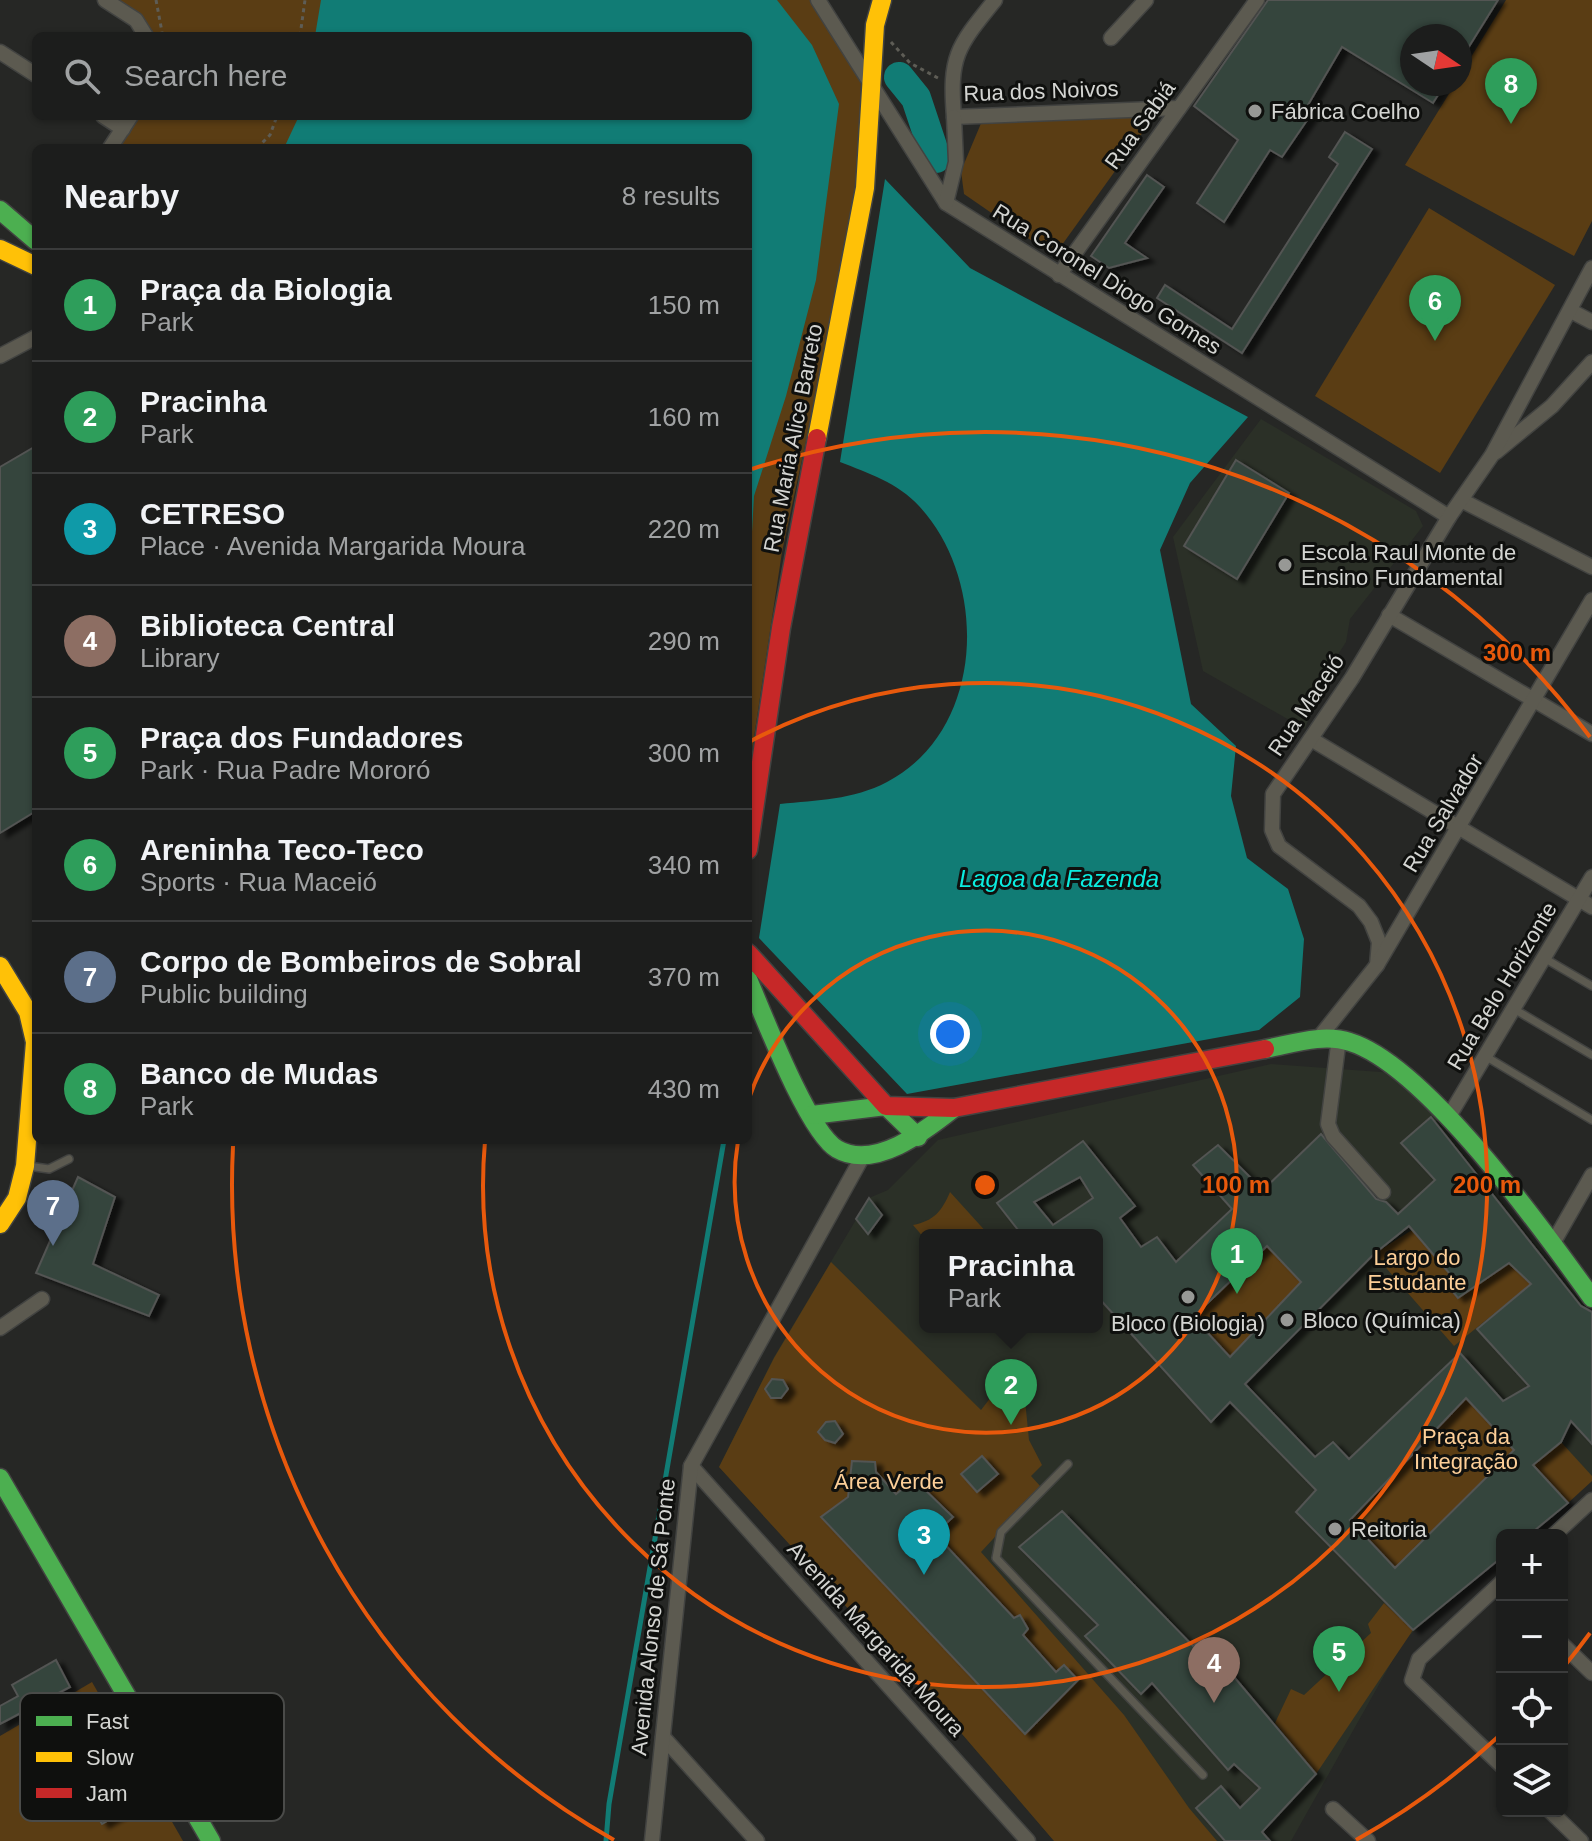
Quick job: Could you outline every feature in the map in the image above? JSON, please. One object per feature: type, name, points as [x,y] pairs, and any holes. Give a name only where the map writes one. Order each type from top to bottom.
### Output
[{"type":"main road","name":"Rua Maria Alice Barreto","points":[[752,823],[781,628],[865,188],[875,25],[882,0]]},
{"type":"main road","points":[[0,210],[32,239]]},
{"type":"main road","points":[[1,249],[32,244]]},
{"type":"main road","points":[[1,249],[32,264]]},
{"type":"main road","points":[[752,957],[886,1106],[918,1137]]},
{"type":"main road","points":[[0,966],[28,1012],[32,1027]]},
{"type":"main road","points":[[752,988],[812,1115],[830,1144],[839,1150],[864,1154],[918,1137],[954,1108]]},
{"type":"main road","points":[[812,1115],[886,1106],[954,1108],[1318,1039],[1339,1038],[1385,1059],[1426,1093],[1553,1243],[1592,1298]]},
{"type":"main road","points":[[0,1224],[17,1198],[32,1118]]},
{"type":"main road","points":[[0,1478],[125,1693]]},
{"type":"main road","points":[[199,1821],[211,1841]]},
{"type":"street","points":[[105,0],[136,20],[144,32]]},
{"type":"street","name":"Rua Coronel Diogo Gomes","points":[[818,0],[946,203],[1449,517]]},
{"type":"street","name":"Rua dos Noivos","points":[[995,0],[960,48],[952,67],[954,117],[1179,108]]},
{"type":"street","points":[[1111,38],[1146,0]]},
{"type":"street","name":"Rua Sabiá","points":[[1059,275],[1257,0]]},
{"type":"street","points":[[0,52],[32,72]]},
{"type":"street","points":[[946,203],[956,162],[954,117]]},
{"type":"street","points":[[113,144],[127,122]]},
{"type":"street","name":"Rua Maceió","points":[[1377,965],[1379,942],[1371,922],[1359,906],[1289,857],[1272,830],[1273,794],[1311,739],[1449,517],[1492,455],[1592,268]]},
{"type":"street","points":[[1571,311],[1592,322]]},
{"type":"street","points":[[0,356],[32,339]]},
{"type":"street","name":"Rua Maceió","points":[[1492,455],[1552,406],[1592,362]]},
{"type":"street","points":[[1461,500],[1592,567]]},
{"type":"street","name":"Rua Salvador","points":[[1318,1039],[1377,965],[1536,700],[1592,600]]},
{"type":"street","points":[[1389,615],[1592,734]]},
{"type":"street","points":[[1311,739],[1586,903]]},
{"type":"street","name":"Rua Belo Horizonte","points":[[1448,1118],[1544,958],[1586,903],[1592,877]]},
{"type":"street","points":[[1339,1038],[1328,1124],[1333,1136],[1383,1192]]},
{"type":"street","name":"Avenida Alonso de Sá Ponte","points":[[652,1841],[691,1466],[864,1154]]},
{"type":"street","points":[[1553,1243],[1592,1175]]},
{"type":"street","points":[[0,1328],[42,1299]]},
{"type":"street","name":"Avenida Margarida Moura","points":[[691,1466],[1028,1841]]},
{"type":"street","points":[[1561,1529],[1592,1500]]},
{"type":"street","points":[[1496,1588],[1419,1659],[1412,1680],[1496,1760]]},
{"type":"street","points":[[1568,1650],[1592,1673]]},
{"type":"street","points":[[663,1737],[757,1841]]},
{"type":"street","points":[[1333,1809],[1368,1841]]},
{"type":"street","points":[[1556,1817],[1581,1841]]},
{"type":"lane","points":[[1544,958],[1592,986]]},
{"type":"lane","points":[[1514,1009],[1592,1055]]},
{"type":"lane","points":[[1485,1056],[1592,1120]]},
{"type":"lane","points":[[25,1166],[49,1169],[69,1159]]},
{"type":"lane","points":[[1068,1464],[1001,1532],[996,1558],[1203,1775]]},
{"type":"path","points":[[156,0],[162,32]]},
{"type":"path","points":[[301,32],[305,0]]},
{"type":"path","points":[[875,25],[910,63],[951,85]]},
{"type":"path","points":[[261,144],[270,135],[276,120]]},
{"type":"shaded area","name":"Escola Raul Monte de Ensino Fundamental","points":[[1261,419],[1416,511],[1423,526],[1350,619],[1346,642],[1323,678],[1305,729],[1203,671],[1173,537]]},
{"type":"shaded area","points":[[1271,1064],[1394,1073],[1433,1115],[1592,1312],[1592,1481],[1536,1529],[1496,1529],[1496,1562],[1404,1640],[1291,1841],[1054,1841],[956,1727],[719,1467],[774,1357],[869,1198],[888,1190],[938,1140]]},
{"type":"green space","points":[[108,0],[811,0],[861,79],[859,196],[782,552],[752,751],[752,144],[114,144],[128,120],[752,120],[752,32],[144,32]]},
{"type":"green space","points":[[1506,0],[1592,0],[1592,221],[1574,256],[1405,165],[1448,96],[1472,96],[1472,55]]},
{"type":"green space","points":[[1147,113],[1151,121],[1054,256],[964,194],[961,171],[982,121]]},
{"type":"green space","points":[[1429,208],[1555,285],[1440,473],[1315,396]]},
{"type":"green space","points":[[950,1192],[984,1229],[919,1229],[919,1232],[913,1225],[927,1221],[944,1205]]},
{"type":"green space","name":"Largo do Estudante","points":[[1412,1230],[1450,1274],[1443,1280],[1458,1298],[1509,1263],[1531,1284],[1454,1346],[1374,1254]]},
{"type":"green space","points":[[1267,1246],[1301,1282],[1230,1358],[1193,1317]]},
{"type":"green space","name":"Área Verde","points":[[831,1262],[981,1410],[1012,1370],[1023,1380],[1029,1440],[1042,1465],[1031,1476],[1041,1487],[981,1552],[1124,1715],[1189,1808],[1217,1841],[1054,1841],[956,1727],[719,1467],[774,1358]]},
{"type":"green space","name":"Praça da Integração","points":[[1466,1398],[1514,1450],[1395,1568],[1350,1520]]},
{"type":"green space","points":[[1561,1442],[1592,1476],[1592,1481],[1568,1503],[1533,1465]]},
{"type":"green space","points":[[1384,1603],[1413,1630],[1316,1774],[1275,1723],[1291,1689],[1304,1695],[1371,1633],[1368,1624]]},
{"type":"green space","points":[[92,1682],[98,1693],[73,1693]]},
{"type":"green space","points":[[20,1724],[20,1821],[172,1821],[183,1841],[0,1841],[0,1736]]},
{"type":"water","points":[[321,0],[777,0],[812,45],[839,104],[816,280],[786,396],[754,496],[752,532],[752,144],[286,144],[297,120],[752,120],[752,32],[316,32]]},
{"type":"water","name":"Lagoa da Fazenda","points":[[885,179],[970,268],[1248,417],[1190,483],[1160,550],[1191,704],[1236,746],[1231,796],[1247,858],[1288,889],[1304,939],[1300,997],[1259,1030],[907,1094],[759,938],[780,804],[835,798],[874,788],[920,758],[944,727],[959,692],[966,653],[966,613],[957,573],[942,537],[919,506],[902,491],[840,462]]},
{"type":"building","name":"Fábrica Coelho","points":[[1268,0],[1498,0],[1472,42],[1472,24],[1400,24],[1400,83],[1342,47],[1305,110],[1312,113],[1282,157],[1270,150],[1224,222],[1197,203],[1238,140],[1194,106]]},
{"type":"building","name":"Fábrica Coelho","points":[[1422,96],[1437,96],[1433,103]]},
{"type":"building","name":"Fábrica Coelho","points":[[1345,132],[1372,149],[1242,353],[1157,298],[1165,285],[1232,329],[1338,164],[1329,157]]},
{"type":"building","points":[[1147,175],[1164,187],[1125,243],[1147,258],[1109,268],[1091,256]]},
{"type":"building","points":[[32,448],[32,813],[0,833],[0,467]]},
{"type":"building","points":[[1236,460],[1289,493],[1237,579],[1184,546]]},
{"type":"building","points":[[1431,1117],[1581,1306],[1592,1312],[1592,1444],[1571,1421],[1561,1442],[1533,1465],[1568,1503],[1536,1529],[1496,1529],[1496,1562],[1413,1630],[1296,1512],[1316,1490],[1230,1402],[1211,1422],[1103,1303],[1103,1229],[1017,1229],[997,1203],[1083,1141],[1135,1206],[1120,1218],[1141,1247],[1157,1237],[1176,1262],[1232,1209],[1193,1165],[1218,1145],[1263,1190],[1321,1134],[1376,1199],[1386,1202],[1398,1214],[1435,1180],[1401,1143]],"holes":[[[1080,1177],[1093,1198],[1053,1225],[1034,1202]],[[1409,1226],[1450,1274],[1443,1280],[1458,1298],[1509,1263],[1531,1284],[1477,1329],[1529,1386],[1503,1401],[1460,1353],[1349,1459],[1333,1442],[1315,1457],[1245,1384],[1374,1254]],[[1267,1246],[1301,1282],[1230,1357],[1193,1317]],[[1466,1398],[1514,1450],[1395,1568],[1350,1520]]]},
{"type":"building","points":[[78,1177],[115,1197],[93,1264],[159,1295],[149,1316],[36,1273]]},
{"type":"building","points":[[869,1198],[882,1215],[868,1234],[856,1219]]},
{"type":"building","points":[[772,1379],[783,1380],[788,1389],[781,1398],[771,1398],[765,1389]]},
{"type":"building","points":[[835,1421],[843,1434],[835,1443],[825,1440],[818,1432],[826,1422]]},
{"type":"building","points":[[982,1456],[998,1474],[977,1492],[961,1474]]},
{"type":"building","points":[[852,1461],[875,1462],[876,1472],[896,1494],[914,1479],[953,1517],[935,1534],[1014,1618],[1020,1615],[1028,1629],[1023,1635],[1056,1672],[1064,1665],[1078,1680],[1025,1734],[821,1517],[848,1497]]},
{"type":"building","points":[[1062,1511],[1193,1646],[1202,1639],[1316,1774],[1262,1832],[1270,1841],[1225,1841],[1196,1808],[1221,1786],[1240,1808],[1260,1788],[1234,1764],[1228,1770],[1152,1683],[1141,1694],[1085,1636],[1098,1625],[1019,1547]]},
{"type":"building","points":[[56,1660],[70,1687],[59,1693],[20,1693],[20,1713],[0,1724],[0,1706],[18,1696],[12,1685]]},
{"type":"waterway","points":[[899,77],[916,98],[936,158]]},
{"type":"waterway","points":[[606,1841],[609,1804],[723,1144]]},
{"type":"traffic: fast","points":[[0,210],[32,238]]},
{"type":"traffic: fast","points":[[752,989],[800,1097],[825,1138],[837,1149],[867,1155],[883,1151],[915,1136],[954,1108]]},
{"type":"traffic: fast","points":[[1265,1049],[1308,1040],[1350,1042],[1380,1057],[1413,1082],[1481,1154],[1592,1298]]},
{"type":"traffic: fast","points":[[812,1115],[886,1106],[918,1137]]},
{"type":"traffic: fast","points":[[0,1478],[125,1693]]},
{"type":"traffic: fast","points":[[199,1821],[211,1841]]},
{"type":"traffic: slow","points":[[817,438],[865,188],[875,25],[882,0]]},
{"type":"traffic: slow","points":[[0,249],[32,264]]},
{"type":"traffic: slow","points":[[0,966],[28,1012],[32,1029]]},
{"type":"traffic: slow","points":[[0,1224],[17,1198],[25,1166],[32,1079]]},
{"type":"traffic: jam","points":[[752,823],[781,628],[817,438]]},
{"type":"traffic: jam","points":[[752,957],[886,1106],[954,1108],[1265,1049]]},
{"type":"place","name":"Fábrica Coelho","points":[[1255,111]]},
{"type":"place","name":"Banco de Mudas","points":[[1511,124]]},
{"type":"place","name":"Areninha Teco-Teco","points":[[1435,341]]},
{"type":"place","name":"Escola Raul Monte de Ensino Fundamental","points":[[1285,565]]},
{"type":"place","name":"Corpo de Bombeiros de Sobral","points":[[53,1246]]},
{"type":"place","name":"Praça da Biologia","points":[[1237,1294]]},
{"type":"place","name":"Bloco (Biologia)","points":[[1188,1297]]},
{"type":"place","name":"Bloco (Química)","points":[[1287,1320]]},
{"type":"place","name":"Pracinha","points":[[1011,1425]]},
{"type":"place","name":"Reitoria","points":[[1335,1529]]},
{"type":"place","name":"CETRESO","points":[[924,1575]]},
{"type":"place","name":"Praça dos Fundadores","points":[[1339,1692]]},
{"type":"place","name":"Biblioteca Central","points":[[1214,1703]]}]
